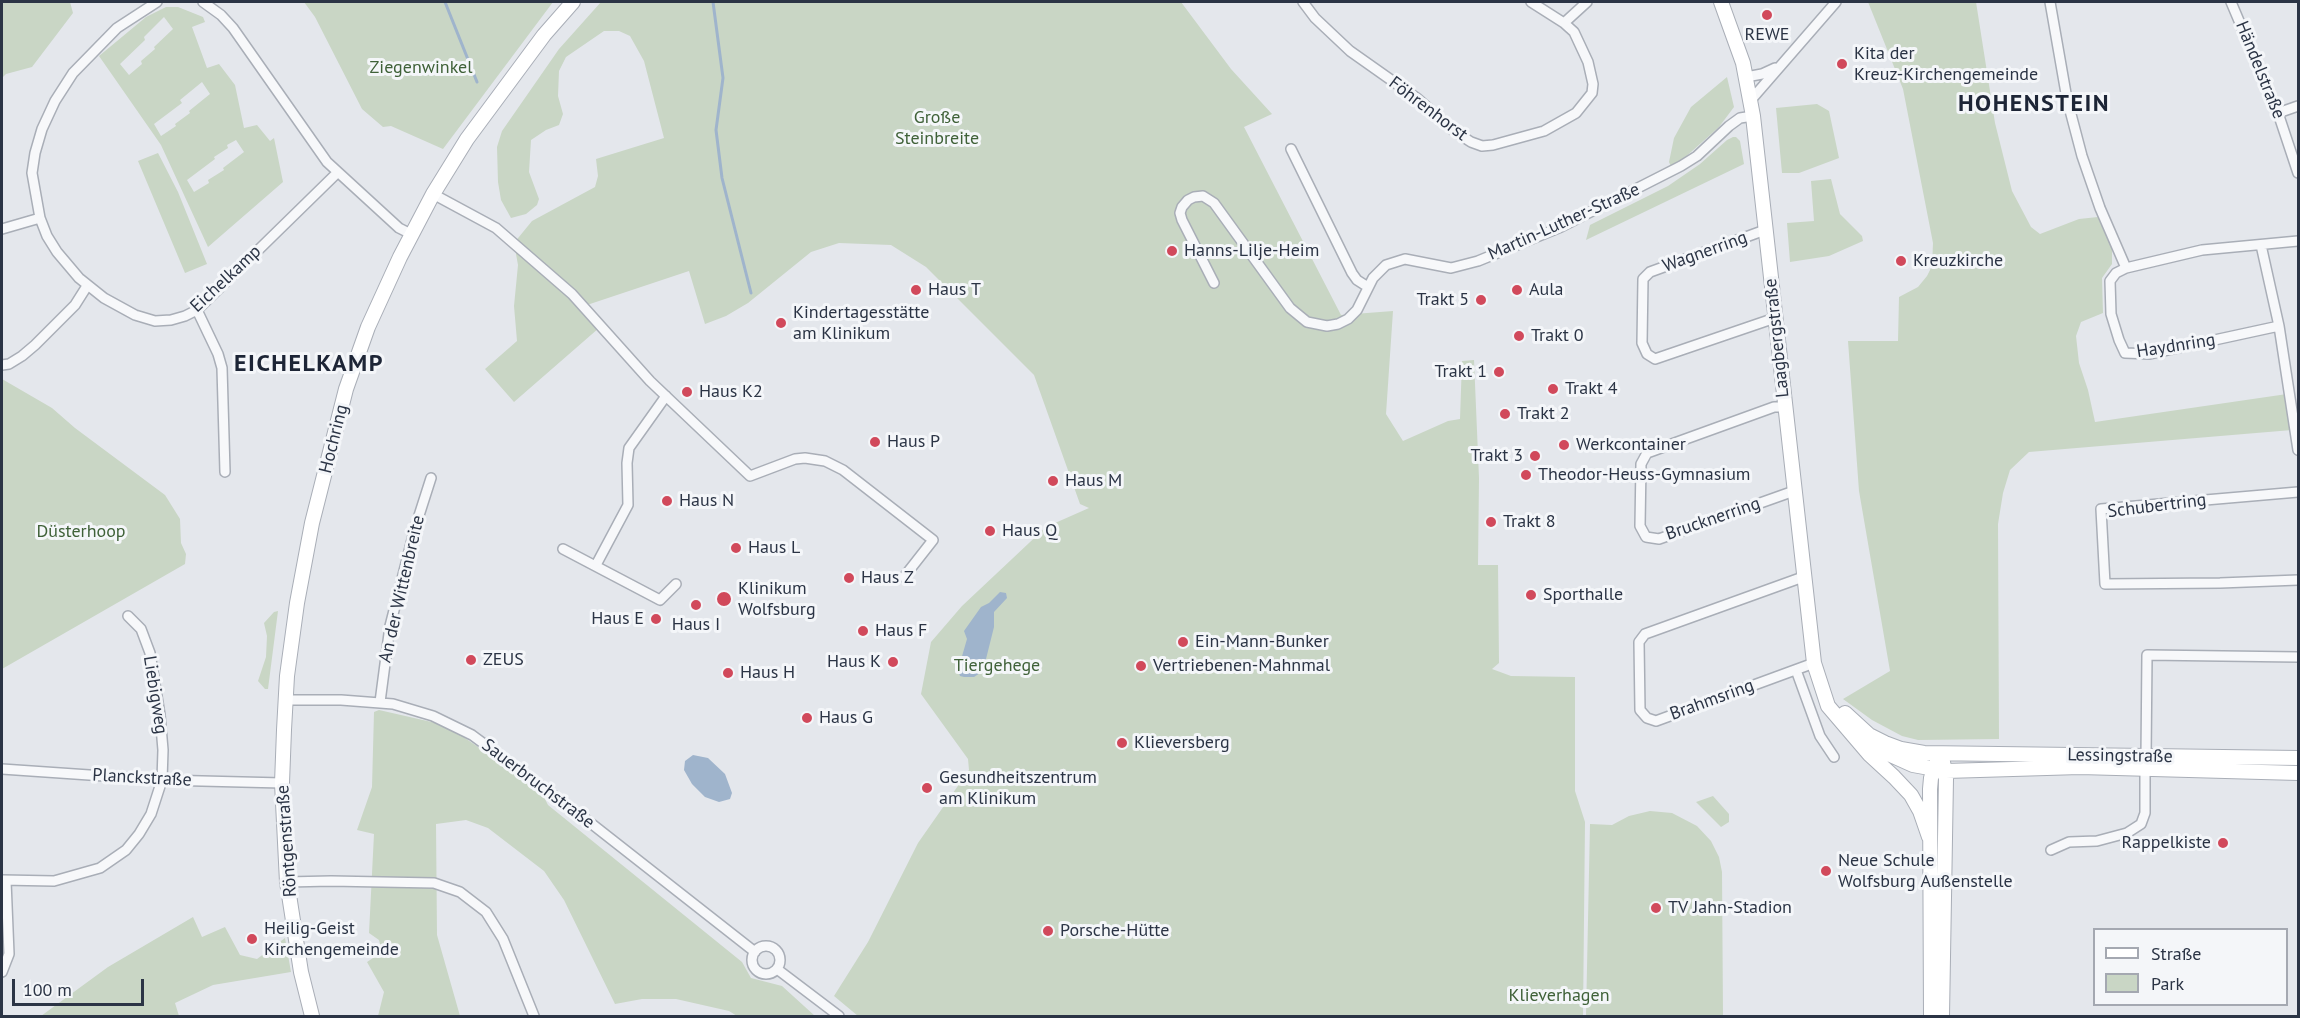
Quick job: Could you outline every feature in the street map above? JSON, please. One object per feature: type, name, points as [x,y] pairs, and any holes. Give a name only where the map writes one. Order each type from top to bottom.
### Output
[{"type":"street","name":"Eichelkamp","points":[[157,2],[127,21],[99,45],[74,73],[55,101],[42,129],[32,173],[40,218],[47,236],[68,267],[87,285],[119,307],[155,321],[185,316],[197,310],[337,173]]},
{"type":"street","points":[[203,2],[221,15],[233,28],[256,58],[312,143],[337,173],[399,228],[411,234]]},
{"type":"street","name":"Hochring","points":[[286,700],[292,635],[310,534],[346,389],[364,337],[411,234],[467,139],[544,35],[573,2]]},
{"type":"street","name":"Föhrenhorst","points":[[1303,2],[1315,18],[1350,51],[1418,99],[1454,131],[1482,146],[1493,146],[1562,122],[1585,104],[1592,93],[1592,76],[1577,39],[1564,23],[1531,2]]},
{"type":"street","points":[[1564,23],[1587,2]]},
{"type":"street","name":"Laagbergstraße","points":[[1721,2],[1731,24],[1746,76],[1753,116],[1814,663],[1828,706],[1869,754],[1911,795],[1920,811],[1929,837]]},
{"type":"street","points":[[1750,101],[1777,67],[1836,2]]},
{"type":"street","points":[[2050,2],[2067,99],[2082,156],[2100,208],[2126,268],[2202,250],[2298,241]]},
{"type":"street","name":"Händelstraße","points":[[2231,2],[2278,113],[2298,173]]},
{"type":"street","points":[[1746,76],[1762,74],[1777,67]]},
{"type":"street","points":[[2278,113],[2298,106]]},
{"type":"street","name":"Martin-Luther-Straße","points":[[1214,282],[1180,213],[1188,200],[1194,197],[1203,196],[1214,203],[1290,308],[1307,322],[1327,326],[1348,319],[1357,310],[1378,271],[1395,261],[1414,260],[1451,268],[1478,261],[1576,220],[1682,166],[1697,156],[1740,118],[1753,116]]},
{"type":"street","points":[[1291,148],[1352,273],[1368,287]]},
{"type":"street","points":[[433,194],[472,214],[508,237],[572,294],[650,381],[750,476],[782,462],[806,458],[825,461],[843,470],[933,540],[904,577]]},
{"type":"street","points":[[2,229],[40,218]]},
{"type":"street","name":"Wagnerring","points":[[1765,230],[1650,272],[1643,279],[1642,285],[1642,343],[1647,354],[1655,359],[1775,318]]},
{"type":"street","points":[[2261,245],[2279,327],[2298,450]]},
{"type":"street","name":"Haydnring","points":[[2126,268],[2116,273],[2110,281],[2111,314],[2125,353],[2150,354],[2279,327]]},
{"type":"street","points":[[2,365],[9,364],[22,356],[34,345],[75,305],[87,285]]},
{"type":"street","points":[[197,310],[218,354],[222,368],[225,472]]},
{"type":"street","points":[[596,565],[628,506],[629,448],[666,396]]},
{"type":"street","name":"Brucknerring","points":[[1784,406],[1774,407],[1647,453],[1641,464],[1640,526],[1646,537],[1659,539],[1794,491]]},
{"type":"street","name":"An der Wittenbreite","points":[[380,702],[391,620],[415,528],[431,478]]},
{"type":"street","name":"Schubertring","points":[[2298,492],[2101,509],[2104,584],[2202,584],[2298,580]]},
{"type":"street","points":[[563,549],[660,600],[676,584]]},
{"type":"street","name":"Brahmsring","points":[[1803,577],[1645,634],[1639,642],[1640,710],[1647,718],[1656,721],[1814,663]]},
{"type":"street","name":"Liebigweg","points":[[4,881],[54,880],[78,876],[100,868],[116,858],[139,834],[151,814],[162,780],[163,750],[160,715],[150,653],[141,629],[128,616]]},
{"type":"street","points":[[2146,763],[2148,656],[2298,657]]},
{"type":"street","points":[[1796,670],[1820,736],[1834,757]]},
{"type":"street","name":"Laagbergstraße","points":[[1819,678],[1848,716],[1869,735],[1901,749],[1941,754]]},
{"type":"street","name":"Sauerbruchstraße","points":[[286,700],[380,702],[433,716],[472,735],[583,817],[755,951]]},
{"type":"street","name":"Röntgenstraße","points":[[286,700],[282,783],[287,882],[301,972],[312,1017]]},
{"type":"street","name":"Laagbergstraße","points":[[1849,730],[1891,757],[1940,770]]},
{"type":"street","points":[[1941,754],[1942,1017]]},
{"type":"street","name":"Lessingstraße","points":[[1941,754],[2146,763],[2298,773]]},
{"type":"street","name":"Lessingstraße","points":[[1940,770],[2298,758]]},
{"type":"street","name":"Lessingstraße","points":[[2051,850],[2069,842],[2097,841],[2127,832],[2141,824],[2145,813],[2146,763]]},
{"type":"street","name":"Planckstraße","points":[[2,768],[162,780],[282,783]]},
{"type":"street","points":[[1931,1017],[1930,789],[1940,770]]},
{"type":"street","points":[[2,972],[9,954],[4,881]]},
{"type":"street","points":[[287,882],[434,883],[460,892],[486,912],[503,939],[534,1017]]},
{"type":"street","name":"Sauerbruchstraße","points":[[764,946],[775,949],[780,959],[777,969],[767,975],[757,972],[752,962],[755,951],[764,946]]},
{"type":"street","name":"Sauerbruchstraße","points":[[777,969],[839,1017]]},
{"type":"green space","points":[[2,2],[70,2],[73,13],[32,67],[6,74],[2,78]]},
{"type":"green space","name":"Ziegenwinkel","points":[[304,2],[553,2],[443,149],[391,126],[383,127],[362,109],[315,17]]},
{"type":"green space","points":[[601,2],[1181,2],[1231,69],[1272,114],[1244,127],[1341,315],[1393,311],[1386,414],[1403,441],[1448,421],[1460,419],[1462,361],[1474,360],[1479,478],[1478,565],[1498,565],[1499,663],[1492,669],[1511,676],[1575,677],[1575,791],[1585,822],[1583,1016],[858,1016],[834,996],[868,942],[918,843],[969,770],[968,759],[921,694],[931,642],[962,606],[1046,527],[1089,508],[1080,504],[1034,375],[926,267],[891,245],[839,243],[811,252],[748,303],[726,316],[705,324],[689,271],[581,307],[599,328],[514,402],[485,369],[517,341],[514,306],[518,265],[514,243],[532,221],[595,187],[598,176],[596,159],[664,138],[644,61],[630,36],[619,31],[604,31],[566,57],[559,71],[558,96],[563,114],[559,125],[531,140],[529,172],[539,199],[537,205],[526,214],[511,218],[501,200],[497,147],[502,131],[559,49]]},
{"type":"green space","points":[[1868,2],[1976,2],[1995,123],[2012,191],[2031,227],[2040,234],[2079,219],[2098,217],[2112,249],[2112,264],[2102,278],[2103,313],[2081,322],[2076,336],[2079,363],[2095,422],[2287,394],[2292,430],[2029,452],[2010,470],[2003,493],[1998,524],[1999,739],[1918,740],[1902,736],[1872,720],[1843,699],[1890,671],[1859,491],[1848,341],[1898,341],[1899,297],[1918,287],[1927,276],[1932,266],[1933,243],[1903,89]]},
{"type":"green space","points":[[166,7],[178,7],[203,17],[205,22],[192,27],[207,68],[219,64],[235,85],[244,128],[257,125],[270,141],[274,138],[283,182],[208,247],[161,145],[99,56],[146,17]],"holes":[[[164,17],[173,29],[129,75],[120,64],[145,40],[144,37]],[[202,82],[210,94],[175,124],[176,126],[161,136],[154,124],[182,103],[180,100]],[[236,140],[244,152],[223,168],[224,170],[208,180],[209,183],[194,192],[187,180],[228,148],[227,145]]]},
{"type":"green space","points":[[1727,77],[1734,107],[1719,127],[1672,169],[1669,162],[1674,138],[1691,107]]},
{"type":"green space","points":[[1817,104],[1829,111],[1839,158],[1799,173],[1782,173],[1776,108]]},
{"type":"green space","points":[[1733,137],[1740,141],[1744,164],[1586,240],[1590,225],[1668,186]]},
{"type":"green space","points":[[158,153],[178,192],[207,264],[185,273],[138,161]]},
{"type":"green space","points":[[1831,179],[1840,214],[1862,236],[1863,241],[1829,256],[1790,262],[1787,223],[1814,221],[1811,181]]},
{"type":"green space","name":"Düsterhoop","points":[[2,379],[52,408],[75,428],[165,495],[180,519],[181,543],[186,554],[185,564],[2,669]]},
{"type":"green space","points":[[278,611],[268,689],[265,689],[258,681],[266,657],[267,636],[264,623],[274,612]]},
{"type":"green space","points":[[379,710],[436,723],[459,734],[509,768],[544,797],[548,805],[742,962],[751,978],[782,986],[815,1016],[737,1016],[729,1011],[676,999],[642,999],[615,1004],[564,900],[544,871],[488,828],[466,820],[436,824],[437,935],[460,1016],[378,1016],[384,992],[367,962],[382,952],[379,940],[369,933],[374,834],[357,830],[372,787],[374,712]]},
{"type":"green space","points":[[1713,796],[1729,814],[1729,822],[1721,827],[1696,802]]},
{"type":"green space","name":"TV Jahn-Stadion","points":[[1650,811],[1672,813],[1697,826],[1711,841],[1719,857],[1722,872],[1723,1016],[1586,1016],[1590,824],[1612,825],[1629,816]]},
{"type":"green space","points":[[193,917],[202,937],[225,927],[240,955],[257,959],[285,938],[291,972],[213,985],[175,1003],[179,1016],[41,1016],[108,967]]},
{"type":"water","points":[[1000,592],[1006,593],[1007,598],[994,612],[994,627],[983,671],[974,677],[960,676],[958,670],[967,639],[964,631],[981,607],[989,603]]},
{"type":"water","points":[[693,755],[708,758],[725,774],[732,793],[730,799],[719,802],[705,797],[692,784],[684,770],[685,761]]},
{"type":"waterway","points":[[445,2],[477,82]]},
{"type":"waterway","points":[[713,2],[723,78],[716,130],[722,178],[751,293]]},
{"type":"place","name":"REWE","points":[[1767,15]]},
{"type":"place","name":"Kita der Kreuz-Kirchengemeinde","points":[[1842,64]]},
{"type":"place","name":"Hanns-Lilje-Heim","points":[[1172,251]]},
{"type":"place","name":"Kreuzkirche","points":[[1901,261]]},
{"type":"place","name":"Haus T","points":[[916,290]]},
{"type":"place","name":"Aula","points":[[1517,290]]},
{"type":"place","name":"Trakt 5","points":[[1481,300]]},
{"type":"place","name":"Kindertagesstätte am Klinikum","points":[[781,323]]},
{"type":"place","name":"Trakt 0","points":[[1519,336]]},
{"type":"place","name":"Trakt 1","points":[[1499,372]]},
{"type":"place","name":"Trakt 4","points":[[1553,389]]},
{"type":"place","name":"Haus K2","points":[[687,392]]},
{"type":"place","name":"Trakt 2","points":[[1505,414]]},
{"type":"place","name":"Haus P","points":[[875,442]]},
{"type":"place","name":"Werkcontainer","points":[[1564,445]]},
{"type":"place","name":"Trakt 3","points":[[1535,456]]},
{"type":"place","name":"Theodor-Heuss-Gymnasium","points":[[1526,475]]},
{"type":"place","name":"Haus M","points":[[1053,481]]},
{"type":"place","name":"Haus N","points":[[667,501]]},
{"type":"place","name":"Trakt 8","points":[[1491,522]]},
{"type":"place","name":"Haus Q","points":[[990,531]]},
{"type":"place","name":"Haus L","points":[[736,548]]},
{"type":"place","name":"Haus Z","points":[[849,578]]},
{"type":"place","name":"Sporthalle","points":[[1531,595]]},
{"type":"place","name":"Klinikum Wolfsburg","points":[[724,599]]},
{"type":"place","name":"Haus I","points":[[696,605]]},
{"type":"place","name":"Haus E","points":[[656,619]]},
{"type":"place","name":"Haus F","points":[[863,631]]},
{"type":"place","name":"Ein-Mann-Bunker","points":[[1183,642]]},
{"type":"place","name":"ZEUS","points":[[471,660]]},
{"type":"place","name":"Haus K","points":[[893,662]]},
{"type":"place","name":"Vertriebenen-Mahnmal","points":[[1141,666]]},
{"type":"place","name":"Haus H","points":[[728,673]]},
{"type":"place","name":"Haus G","points":[[807,718]]},
{"type":"place","name":"Klieversberg","points":[[1122,743]]},
{"type":"place","name":"Gesundheitszentrum am Klinikum","points":[[927,788]]},
{"type":"place","name":"Rappelkiste","points":[[2223,843]]},
{"type":"place","name":"Neue Schule Wolfsburg Außenstelle","points":[[1826,871]]},
{"type":"place","name":"TV Jahn-Stadion","points":[[1656,908]]},
{"type":"place","name":"Porsche-Hütte","points":[[1048,931]]},
{"type":"place","name":"Heilig-Geist Kirchengemeinde","points":[[252,939]]},
{"type":"district","name":"HOHENSTEIN","points":[[2034,104]]},
{"type":"district","name":"EICHELKAMP","points":[[309,364]]},
{"type":"park label","name":"Große Steinbreite","points":[[937,128]]},
{"type":"park label","name":"Tiergehege","points":[[997,666]]},
{"type":"park label","name":"Klieverhagen","points":[[1559,996]]}]
